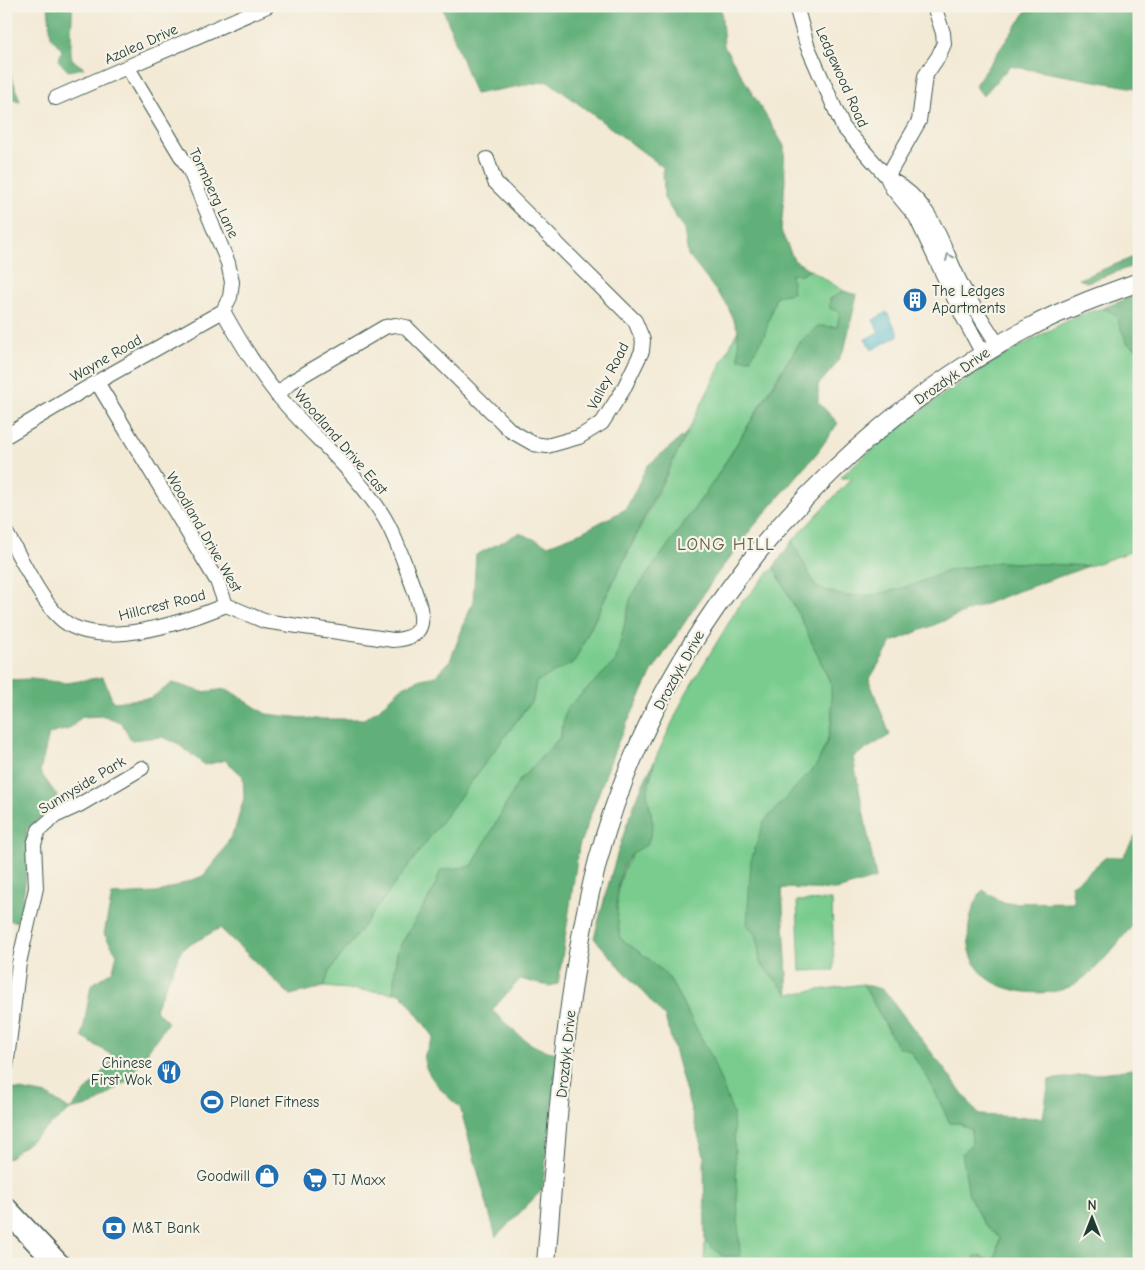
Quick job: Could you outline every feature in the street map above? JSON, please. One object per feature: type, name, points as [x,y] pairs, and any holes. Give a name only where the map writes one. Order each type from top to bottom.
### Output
[{"type":"main road","points":[[6,1209],[58,1264]]},
{"type":"street","name":"Azalea Drive","points":[[56,98],[267,6]]},
{"type":"street","name":"Ledgewood Road","points":[[796,6],[807,45],[843,127],[887,177],[910,192],[926,210],[990,350]]},
{"type":"street","points":[[887,177],[919,121],[925,76],[944,44],[943,33],[934,6]]},
{"type":"street","name":"Tormberg Lane","points":[[128,68],[190,171],[228,263],[232,282],[230,297],[223,311]]},
{"type":"street","name":"Valley Road","points":[[277,394],[291,382],[386,327],[396,324],[406,327],[511,431],[534,444],[548,446],[560,444],[579,437],[602,423],[642,351],[643,340],[640,330],[635,321],[495,182],[487,159]]},
{"type":"street","name":"Drozdyk Drive","points":[[546,1264],[573,979],[599,857],[637,750],[660,701],[706,622],[751,558],[801,502],[862,443],[919,398],[990,350],[1073,307],[1139,282]]},
{"type":"street","name":"Wayne Road","points":[[6,436],[96,382],[223,311]]},
{"type":"street","name":"Woodland Drive East","points":[[223,311],[248,357],[305,428],[342,464],[385,519],[396,541],[418,599],[421,624],[419,632]]},
{"type":"street","name":"Woodland Drive West","points":[[96,382],[217,581],[226,605],[264,621],[384,638],[406,639],[419,632]]},
{"type":"street","name":"Hillcrest Road","points":[[6,533],[49,605],[59,618],[74,628],[90,632],[133,632],[202,615],[226,605]]},
{"type":"street","name":"Sunnyside Park","points":[[6,1067],[19,963],[36,888],[34,844],[39,830],[55,816],[80,805],[142,768]]},
{"type":"green space","points":[[48,6],[72,6],[71,55],[74,61],[84,68],[68,71],[58,60],[62,50],[51,37]]},
{"type":"green space","points":[[442,6],[721,6],[724,46],[784,146],[785,181],[781,231],[794,260],[810,270],[801,275],[791,274],[793,293],[776,296],[764,336],[750,359],[739,359],[738,330],[727,305],[688,255],[684,230],[664,198],[663,167],[548,81],[475,94]]},
{"type":"green space","points":[[1030,6],[1139,6],[1139,94],[1135,88],[1010,66],[983,96],[975,85]]},
{"type":"green space","points":[[6,60],[20,101],[6,98]]},
{"type":"green space","points":[[1139,255],[1139,264],[1087,282],[1079,279]]},
{"type":"green space","points":[[810,270],[844,291],[830,299],[840,312],[837,327],[818,326],[801,341],[786,363],[714,481],[631,597],[616,661],[566,709],[560,737],[519,781],[472,866],[441,871],[433,891],[397,951],[393,993],[324,987],[329,972],[533,699],[536,682],[574,662],[738,330],[739,359],[764,336],[776,296],[791,274],[801,275]]},
{"type":"green space","points":[[844,291],[857,295],[845,347],[834,367],[818,385],[818,402],[838,423],[817,453],[753,527],[714,578],[652,672],[617,744],[579,846],[558,984],[549,986],[520,979],[492,1010],[530,1044],[559,1053],[542,1190],[496,1237],[460,1107],[432,1079],[425,1065],[425,1053],[434,1037],[401,993],[393,993],[397,951],[433,891],[441,870],[472,866],[519,781],[560,738],[566,709],[616,661],[631,597],[714,481],[801,341],[818,326],[837,327],[840,312],[830,309],[830,299]]},
{"type":"green space","points":[[1139,294],[1139,350],[1127,343],[1115,314],[1103,308]]},
{"type":"green space","points":[[1103,308],[1115,313],[1127,343],[1139,350],[1139,549],[1089,566],[999,562],[950,570],[913,585],[875,595],[843,596],[816,587],[792,541],[852,478],[841,478],[850,468],[915,416],[981,369],[1065,322]]},
{"type":"green space","points":[[688,432],[658,489],[574,662],[536,682],[533,699],[329,972],[324,987],[290,995],[220,928],[182,949],[155,1009],[168,1022],[126,1082],[93,1105],[70,1110],[115,1057],[82,1037],[91,985],[113,970],[117,954],[104,934],[112,895],[157,893],[203,876],[221,854],[235,829],[244,798],[243,776],[225,760],[205,765],[177,743],[162,737],[131,740],[122,723],[105,716],[82,717],[69,729],[49,734],[40,772],[61,801],[26,830],[29,851],[20,922],[6,920],[6,680],[31,679],[67,683],[103,677],[113,702],[151,698],[173,683],[203,692],[227,689],[266,714],[312,719],[364,719],[378,710],[401,688],[421,679],[436,676],[450,661],[473,601],[476,555],[519,533],[548,545],[582,532],[626,509],[647,466]]},
{"type":"green space","points":[[792,541],[816,587],[843,596],[875,595],[913,585],[950,570],[999,562],[1089,566],[1010,594],[892,642],[869,680],[890,735],[853,757],[876,878],[837,890],[782,888],[788,994],[760,963],[757,936],[747,925],[751,861],[763,823],[817,764],[827,742],[832,720],[831,684],[802,621],[774,567]]},
{"type":"green space","points":[[774,567],[802,621],[831,684],[832,720],[827,742],[817,764],[763,823],[748,925],[757,936],[760,963],[788,994],[863,984],[897,1046],[909,1050],[928,1078],[950,1123],[959,1123],[971,1130],[972,1143],[962,1153],[969,1190],[976,1208],[982,1218],[1000,1238],[994,1262],[977,1255],[968,1264],[704,1264],[705,1241],[722,1256],[711,1056],[669,978],[650,960],[620,938],[617,904],[618,890],[627,864],[653,824],[647,793],[654,762],[685,695],[740,604]]},
{"type":"green space","points":[[654,762],[647,793],[653,824],[648,844],[630,855],[624,866],[617,896],[620,938],[650,960],[669,978],[711,1056],[733,1113],[740,1256],[722,1256],[705,1241],[704,1156],[665,1017],[594,938],[626,826]]},
{"type":"green space","points":[[1139,835],[1139,918],[1089,974],[1069,987],[1036,993],[1001,986],[983,974],[971,955],[968,932],[973,910],[983,890],[1003,903],[1074,902],[1071,885],[1106,857],[1123,857],[1135,836]]},
{"type":"green space","points":[[832,900],[834,970],[800,971],[797,901]]},
{"type":"green space","points":[[863,984],[884,990],[979,1115],[1043,1118],[1049,1080],[1139,1068],[1139,1264],[968,1264],[977,1255],[994,1262],[1000,1238],[984,1224],[969,1196],[962,1153],[972,1143],[971,1130],[959,1123],[950,1123],[928,1078],[909,1050],[897,1046]]},
{"type":"green space","points":[[6,1012],[18,1015],[9,1088],[47,1095],[70,1110],[6,1160]]},
{"type":"water","points":[[887,312],[899,335],[872,350],[865,339],[879,332],[873,320]]},
{"type":"place","name":"The Ledges Apartments","points":[[915,300]]},
{"type":"place","name":"Chinese First Wok","points":[[169,1072]]},
{"type":"place","name":"Planet Fitness","points":[[212,1102]]},
{"type":"place","name":"Goodwill","points":[[267,1176]]},
{"type":"place","name":"TJ Maxx","points":[[315,1180]]},
{"type":"place","name":"M&T Bank","points":[[114,1228]]},
{"type":"district","name":"LONG HILL","points":[[726,544]]}]
